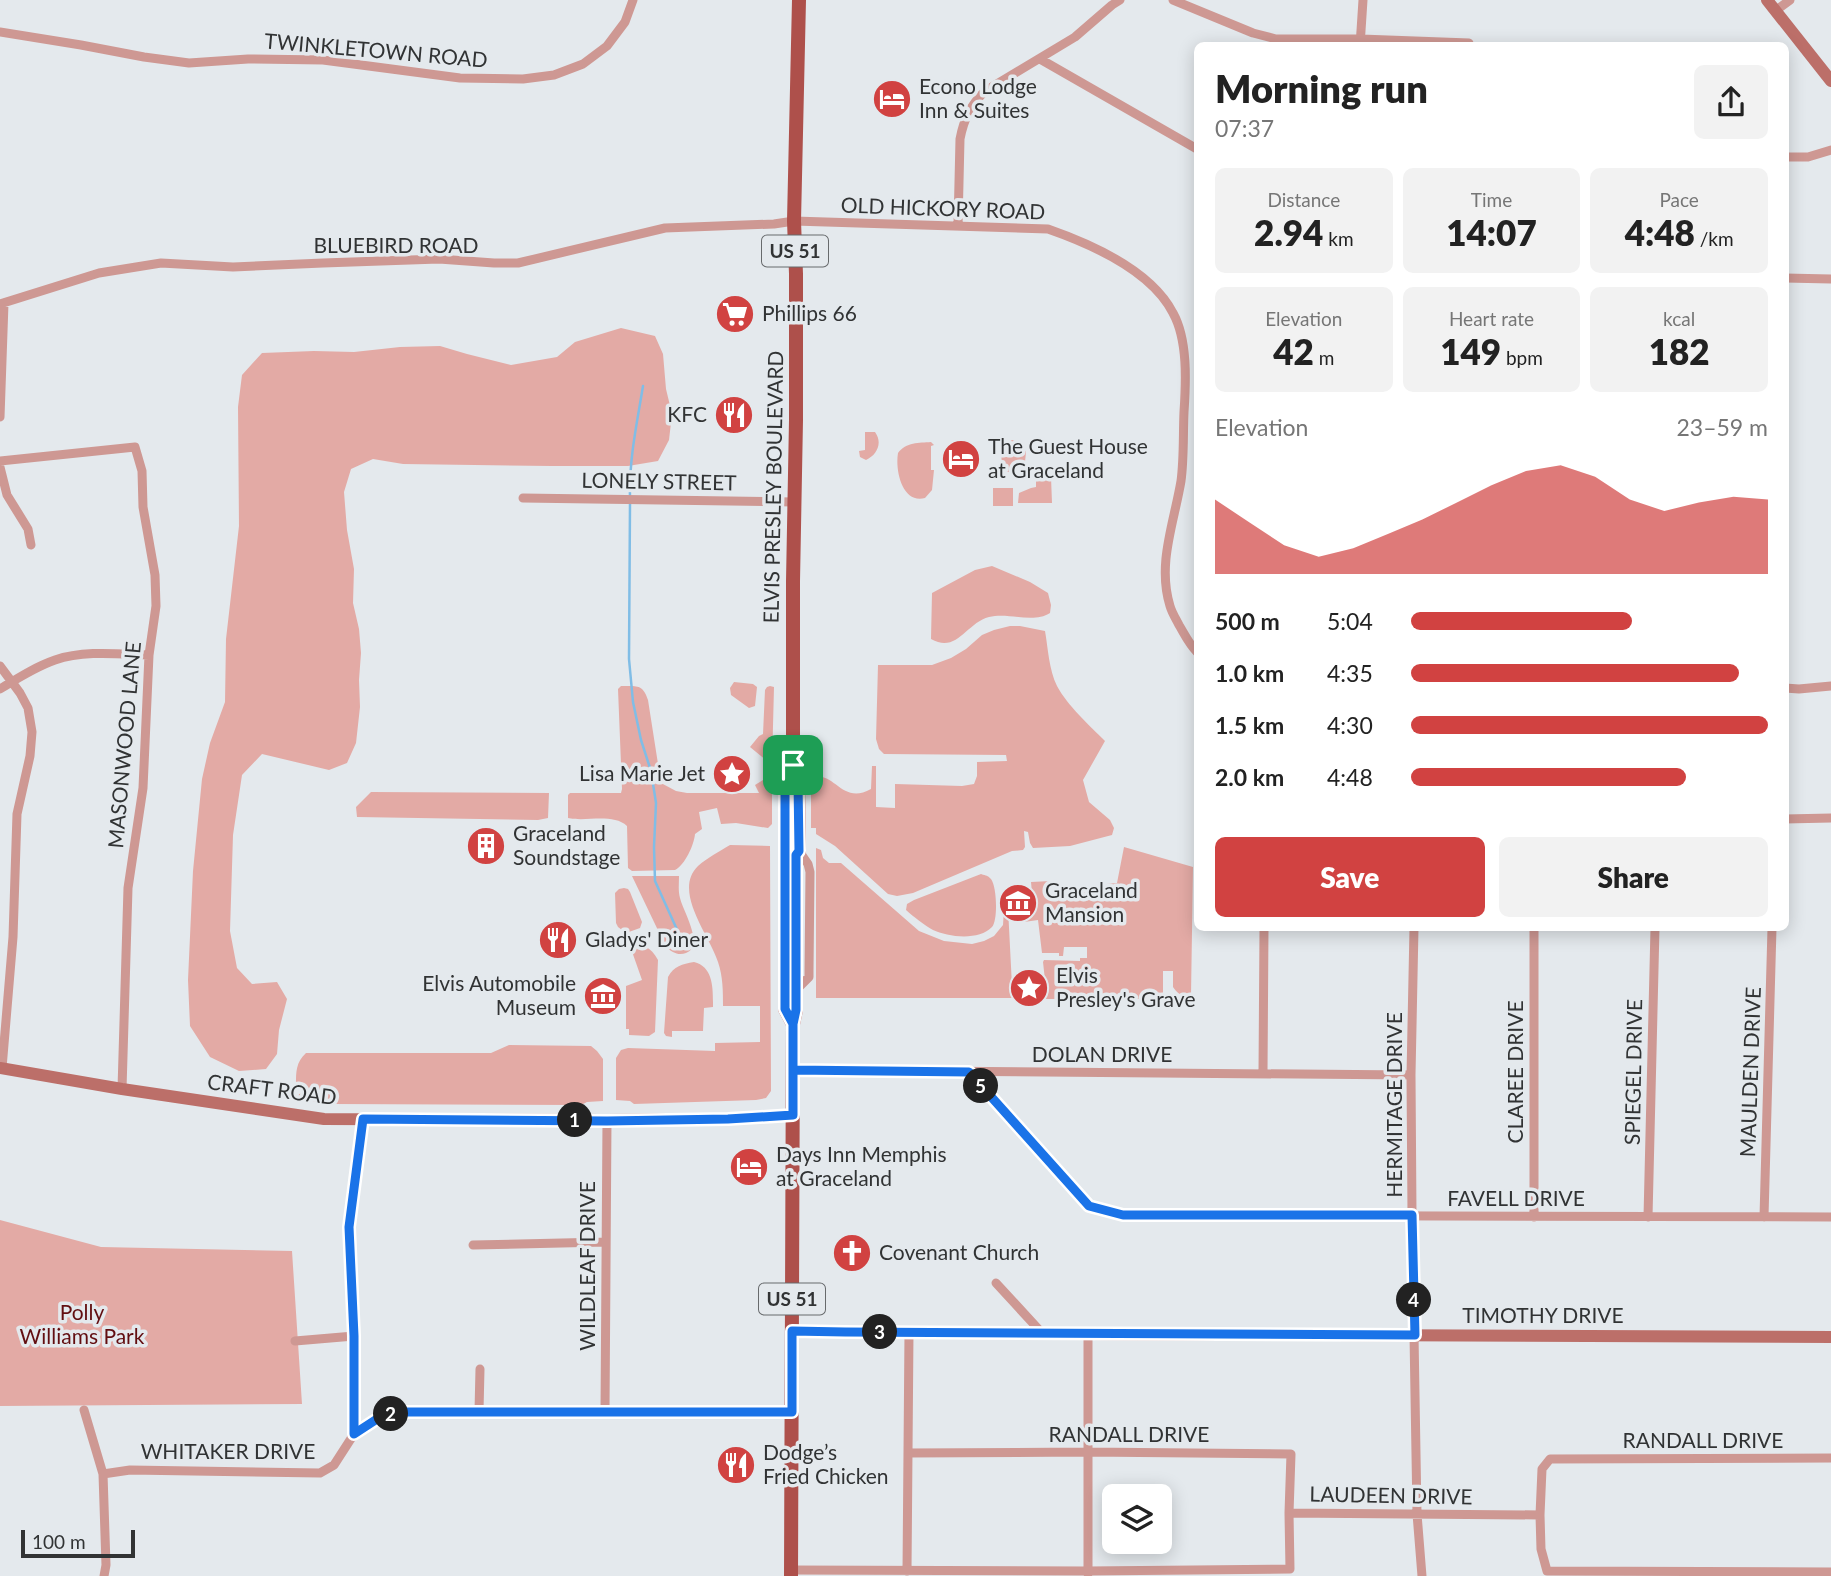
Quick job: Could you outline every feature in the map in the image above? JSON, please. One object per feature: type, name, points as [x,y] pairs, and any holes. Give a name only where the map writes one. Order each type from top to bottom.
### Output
[{"type":"main road","name":"ELVIS PRESLEY BOULEVARD","points":[[791,1573],[793,1024],[796,1010],[796,855],[799,851],[798,782],[793,765],[796,335],[794,221],[799,0]]},
{"type":"main road","name":"ELVIS PRESLEY BOULEVARD","points":[[793,765],[785,780],[785,1009],[793,1024]]},
{"type":"street","name":"TWINKLETOWN ROAD","points":[[0,32],[189,63],[248,59],[323,60],[460,78],[523,79],[554,75],[583,64],[607,46],[625,22],[633,0]]},
{"type":"street","points":[[958,225],[960,139],[967,112],[974,102],[985,91],[1075,37],[1120,0]]},
{"type":"street","points":[[1173,0],[1253,33],[1276,39],[1361,42],[1363,0]]},
{"type":"street","points":[[1767,0],[1831,81]]},
{"type":"street","points":[[1775,12],[1790,0]]},
{"type":"street","points":[[1040,59],[1194,147]]},
{"type":"street","points":[[1789,157],[1808,158],[1831,150]]},
{"type":"street","name":"OLD HICKORY ROAD","points":[[794,221],[1048,229],[1083,242],[1136,271],[1159,294],[1173,313],[1182,340],[1185,384],[1181,479],[1168,541],[1165,576],[1170,607],[1194,649]]},
{"type":"street","name":"BLUEBIRD ROAD","points":[[2,304],[99,272],[161,262],[233,267],[427,260],[518,262],[665,228],[794,221]]},
{"type":"street","points":[[1789,278],[1831,279]]},
{"type":"street","points":[[0,418],[2,304]]},
{"type":"street","name":"MASONWOOD LANE","points":[[0,461],[135,447],[142,471],[144,507],[155,575],[156,606],[149,655],[144,788],[128,888],[122,1089]]},
{"type":"street","points":[[0,467],[7,495],[28,529],[31,545]]},
{"type":"street","name":"LONELY STREET","points":[[523,498],[795,502]]},
{"type":"street","points":[[0,689],[33,669],[57,659],[85,654],[149,655]]},
{"type":"street","points":[[0,666],[28,708],[32,732],[30,756],[17,814],[13,937],[1,1068]]},
{"type":"street","points":[[1789,688],[1831,686]]},
{"type":"street","points":[[1789,818],[1831,818]]},
{"type":"street","points":[[1263,1074],[1264,931]]},
{"type":"street","name":"HERMITAGE DRIVE","points":[[1415,931],[1411,1075],[1412,1215],[1417,1514],[1422,1576]]},
{"type":"street","name":"CLAREE DRIVE","points":[[1534,931],[1534,1217]]},
{"type":"street","name":"SPIEGEL DRIVE","points":[[1648,1217],[1655,931]]},
{"type":"street","name":"MAULDEN DRIVE","points":[[1764,1217],[1772,931]]},
{"type":"street","points":[[0,937],[13,937]]},
{"type":"street","name":"CRAFT ROAD","points":[[1,1068],[324,1119],[607,1121],[793,1115]]},
{"type":"street","name":"DOLAN DRIVE","points":[[793,1070],[1411,1075]]},
{"type":"street","name":"FAVELL DRIVE","points":[[969,1072],[1089,1206],[1123,1215],[1831,1217]]},
{"type":"street","points":[[354,1434],[354,1336],[349,1227],[363,1119]]},
{"type":"street","name":"WILDLEAF DRIVE","points":[[605,1412],[607,1121]]},
{"type":"street","points":[[473,1245],[606,1242]]},
{"type":"street","points":[[996,1283],[1042,1333]]},
{"type":"street","name":"TIMOTHY DRIVE","points":[[792,1331],[1831,1337]]},
{"type":"street","points":[[907,1571],[909,1332]]},
{"type":"street","points":[[1088,1334],[1088,1573]]},
{"type":"street","points":[[295,1341],[354,1336]]},
{"type":"street","points":[[479,1411],[480,1369]]},
{"type":"street","points":[[84,1410],[103,1474],[106,1565],[104,1576]]},
{"type":"street","name":"WHITAKER DRIVE","points":[[103,1474],[131,1469],[320,1473],[334,1465],[354,1434],[377,1419],[401,1412],[792,1412]]},
{"type":"street","name":"RANDALL DRIVE","points":[[908,1453],[1291,1454],[1289,1513]]},
{"type":"street","name":"RANDALL DRIVE","points":[[1540,1515],[1542,1469],[1550,1459],[1831,1458]]},
{"type":"street","name":"LAUDEEN DRIVE","points":[[791,1573],[1088,1573],[1290,1569],[1289,1513],[1540,1515]]},
{"type":"street","points":[[1540,1515],[1541,1549],[1548,1571],[1831,1572]]},
{"type":"green space","points":[[621,328],[655,336],[663,354],[666,389],[672,414],[669,440],[658,461],[628,466],[552,466],[403,464],[373,459],[351,469],[344,492],[354,569],[353,603],[361,653],[356,743],[347,763],[329,770],[262,754],[242,775],[233,835],[230,931],[237,968],[252,984],[277,982],[287,999],[279,1030],[277,1054],[266,1069],[239,1071],[210,1057],[190,1026],[188,980],[193,871],[202,779],[210,743],[225,702],[226,639],[239,526],[238,407],[242,375],[262,353],[354,352],[400,347],[440,346],[511,365],[557,357],[575,342]]},
{"type":"green space","points":[[865,432],[875,432],[879,440],[876,452],[866,460],[860,457],[859,451],[865,450]]},
{"type":"green space","points":[[1012,440],[1019,442],[1026,452],[1026,463],[1016,475],[1006,471],[1001,458],[1005,446]]},
{"type":"green space","points":[[931,442],[934,445],[931,446],[931,470],[934,470],[932,490],[925,498],[917,498],[911,496],[902,484],[898,453],[909,445]]},
{"type":"green space","points":[[1036,477],[1051,477],[1052,503],[1018,503],[1019,493],[1036,487]]},
{"type":"green space","points":[[993,488],[1013,488],[1013,506],[993,506]]},
{"type":"green space","points":[[992,566],[1048,593],[1050,613],[1036,618],[989,617],[948,643],[931,639],[932,593],[975,570]]},
{"type":"green space","points":[[1010,626],[1045,631],[1050,666],[1057,686],[1073,708],[1105,741],[1083,780],[1089,802],[1110,820],[1114,828],[1112,835],[1070,846],[1033,848],[1028,832],[1024,831],[1023,850],[1012,851],[913,893],[897,896],[888,894],[835,846],[816,834],[816,828],[811,828],[811,776],[827,779],[846,791],[861,793],[871,789],[872,766],[876,766],[876,807],[895,808],[895,784],[974,784],[977,762],[1007,761],[1006,755],[884,754],[876,739],[878,665],[932,665],[966,649],[982,635]]},
{"type":"green space","points":[[734,682],[757,687],[755,706],[749,708],[731,695],[730,688]]},
{"type":"green space","points":[[621,686],[639,687],[646,695],[661,783],[687,793],[759,793],[755,785],[763,780],[766,766],[772,767],[772,824],[768,828],[736,823],[721,824],[717,808],[699,812],[702,829],[695,834],[693,844],[679,867],[675,870],[632,871],[628,868],[627,826],[607,819],[568,818],[570,793],[621,793],[618,689]]},
{"type":"green space","points":[[770,686],[774,687],[772,765],[750,747],[763,734],[765,690]]},
{"type":"green space","points":[[371,792],[549,793],[548,818],[357,817],[356,807]]},
{"type":"green space","points":[[730,845],[770,846],[771,1091],[766,1098],[756,1100],[634,1104],[616,1100],[616,1058],[621,1050],[715,1051],[715,1043],[760,1042],[760,1006],[723,1006],[718,962],[695,914],[689,888],[691,876],[698,866]]},
{"type":"green space","points":[[1124,847],[1193,867],[1191,995],[1185,996],[1173,987],[1173,971],[1163,971],[1163,999],[1035,999],[1033,993],[1022,993],[1022,998],[816,998],[816,848],[821,850],[823,858],[829,863],[841,863],[919,931],[944,941],[972,944],[994,936],[1003,925],[1004,909],[1008,908],[1012,986],[1021,993],[1014,977],[1040,974],[1040,983],[1045,980],[1044,960],[1080,961],[1080,958],[1087,958],[1087,947],[1064,947],[1063,956],[1059,956],[1059,953],[1042,953],[1038,920],[1024,922],[1023,913],[1028,912],[1028,906],[1033,904],[1031,882],[1051,881],[1052,890],[1068,891],[1117,883]]},
{"type":"green space","points":[[981,874],[991,879],[996,896],[994,923],[986,931],[972,936],[939,932],[906,910],[907,904],[914,900]]},
{"type":"green space","points":[[632,876],[679,876],[680,898],[694,943],[686,953],[673,952],[666,947]]},
{"type":"green space","points":[[624,888],[630,892],[642,922],[640,928],[626,933],[616,923],[615,893]]},
{"type":"green space","points":[[629,943],[646,947],[658,960],[655,1032],[649,1036],[629,1035],[629,1029],[626,1029],[626,986],[642,980]]},
{"type":"green space","points":[[694,962],[709,974],[713,1007],[704,1008],[703,1031],[672,1031],[672,1037],[666,1036],[664,1033],[668,977],[679,966]]},
{"type":"green space","points":[[509,1045],[591,1046],[603,1059],[603,1101],[581,1105],[333,1104],[298,1099],[299,1094],[305,1093],[304,1085],[296,1084],[298,1064],[306,1053],[491,1053]]},
{"type":"green space","name":"Polly Williams Park","points":[[0,1220],[101,1247],[292,1251],[302,1404],[0,1406]]},
{"type":"waterway","points":[[630,497],[632,455],[643,386]]},
{"type":"waterway","points":[[630,503],[629,659],[633,702],[651,771],[656,803],[655,881],[684,945]]},
{"type":"place","name":"Econo Lodge Inn & Suites","points":[[892,99]]},
{"type":"place","name":"Phillips 66","points":[[735,314]]},
{"type":"place","name":"KFC","points":[[734,415]]},
{"type":"place","name":"The Guest House at Graceland","points":[[961,459]]},
{"type":"place","name":"Lisa Marie Jet","points":[[732,774]]},
{"type":"place","name":"Graceland Soundstage","points":[[486,846]]},
{"type":"place","name":"Graceland Mansion","points":[[1018,903]]},
{"type":"place","name":"Gladys' Diner","points":[[558,940]]},
{"type":"place","name":"Elvis Presley's Grave","points":[[1029,988]]},
{"type":"place","name":"Elvis Automobile Museum","points":[[603,996]]},
{"type":"place","name":"Days Inn Memphis at Graceland","points":[[749,1167]]},
{"type":"place","name":"Covenant Church","points":[[852,1253]]},
{"type":"place","name":"Dodge’s Fried Chicken","points":[[736,1465]]},
{"type":"route","points":[[793,765],[785,780],[785,1009],[793,1024],[793,1070],[969,1072],[1089,1206],[1123,1215],[1412,1215],[1415,1335],[792,1331],[792,1412],[401,1412],[377,1419],[354,1434],[354,1336],[349,1227],[363,1119],[607,1121],[793,1115],[793,1024],[796,1010],[796,855],[799,851],[799,837],[798,782],[793,765]]}]
